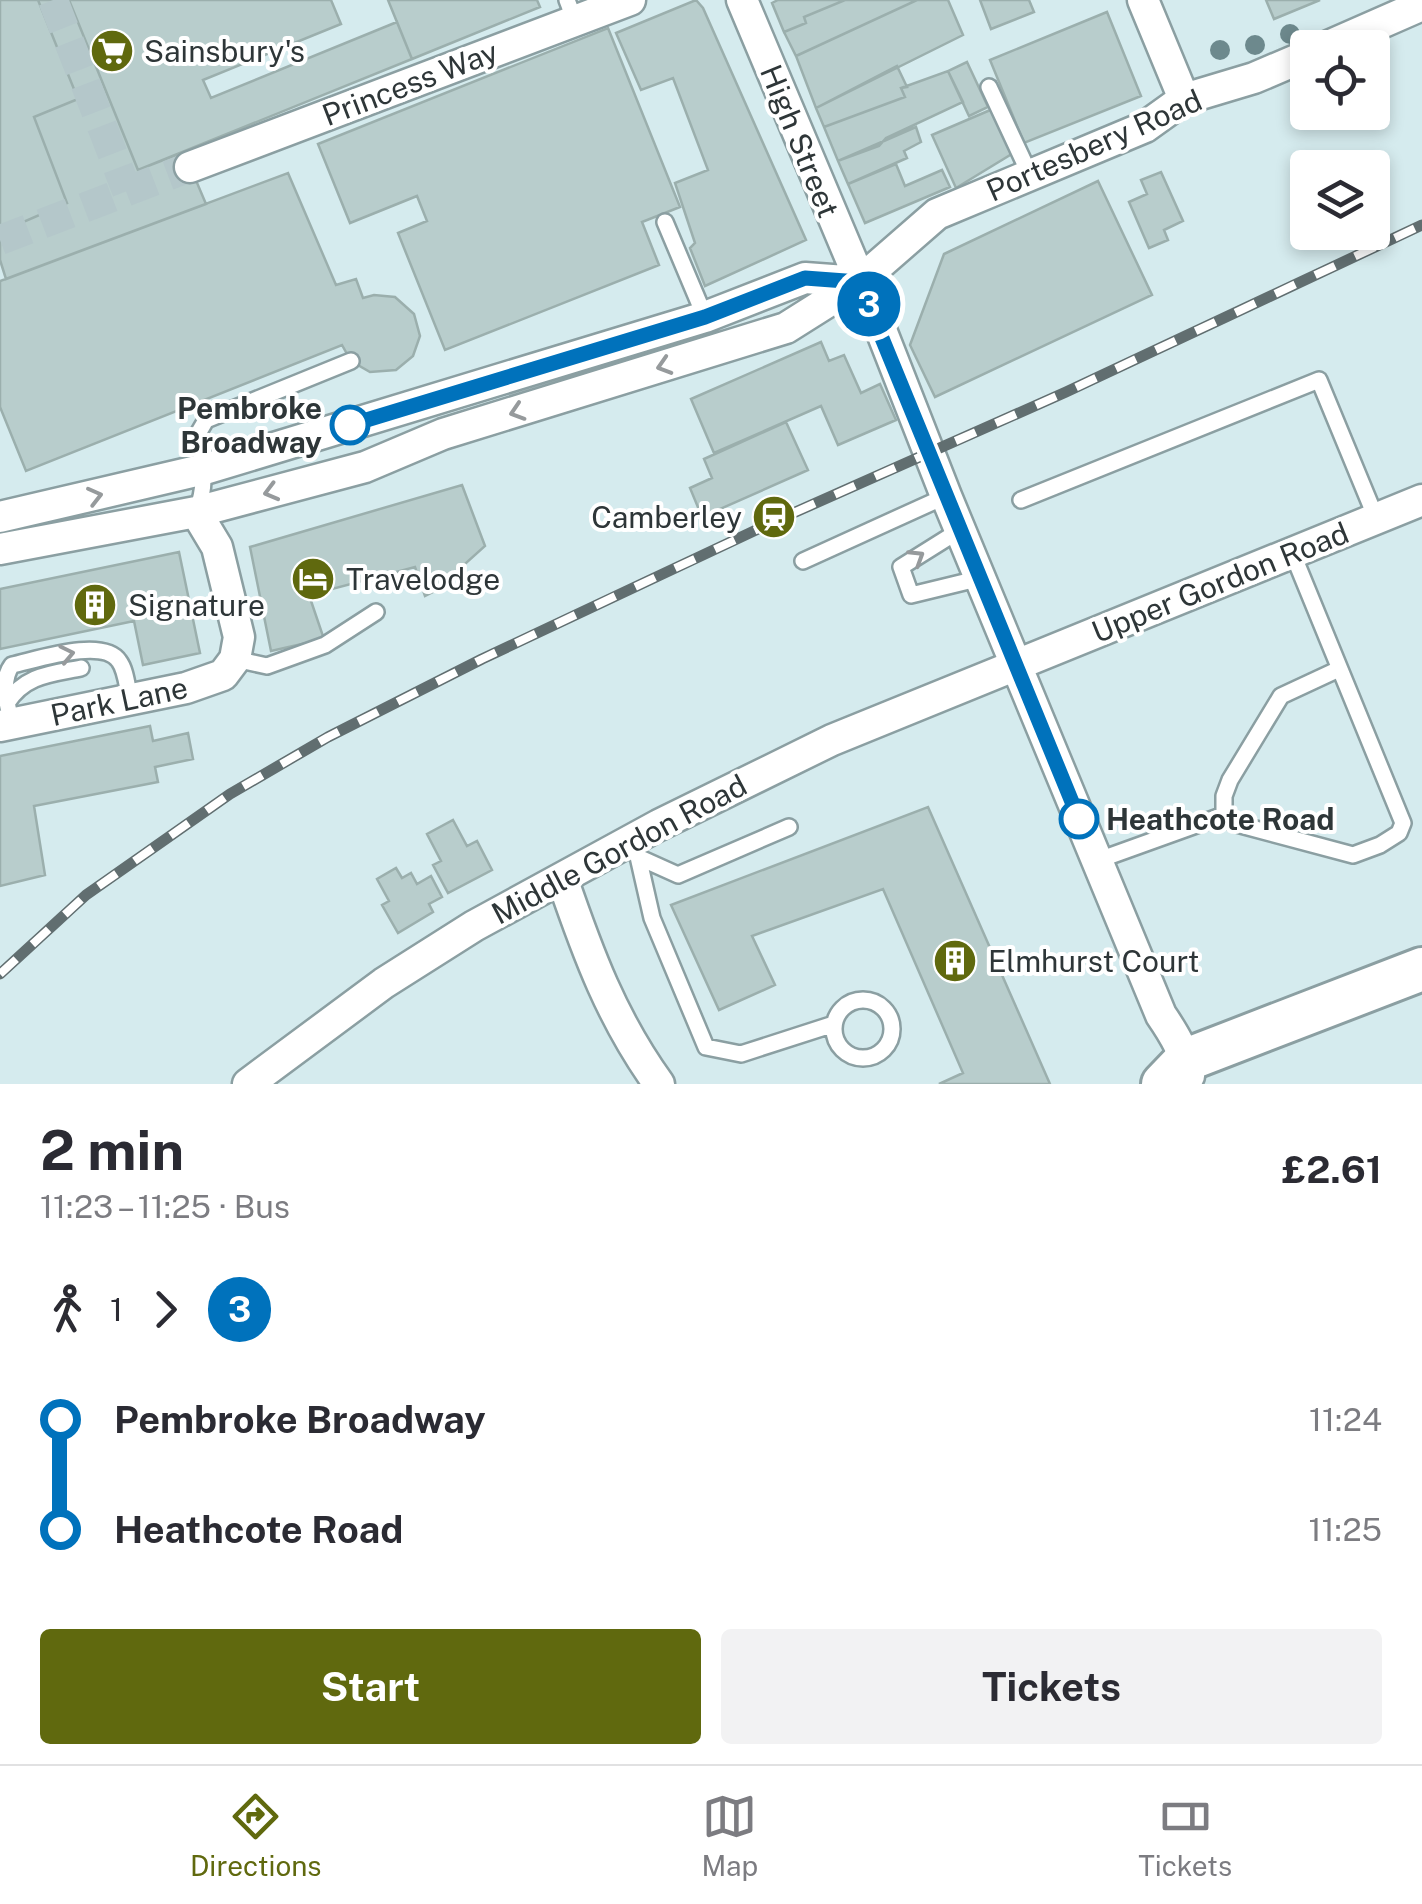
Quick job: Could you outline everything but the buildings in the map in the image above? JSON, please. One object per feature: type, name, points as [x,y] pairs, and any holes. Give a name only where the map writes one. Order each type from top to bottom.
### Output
[{"type":"street","name":"Princess Way","points":[[190,167],[571,10],[630,0]]},
{"type":"street","name":"High Street","points":[[742,0],[859,282]]},
{"type":"street","points":[[1142,0],[1184,99]]},
{"type":"street","points":[[1365,30],[1422,5]]},
{"type":"street","name":"Portesbery Road","points":[[859,282],[938,214],[1146,127],[1184,99],[1290,63]]},
{"type":"street","points":[[0,517],[206,469],[705,317],[805,278],[859,282]]},
{"type":"street","points":[[0,549],[196,512],[365,466],[442,434],[786,328],[859,282]]},
{"type":"street","points":[[859,282],[1161,1014],[1180,1076],[1422,969]]},
{"type":"street","points":[[705,317],[717,350]]},
{"type":"street","name":"Upper Gordon Road","points":[[1018,664],[1422,500]]},
{"type":"street","points":[[218,547],[230,503]]},
{"type":"street","points":[[196,512],[218,547],[239,637],[236,659]]},
{"type":"street","name":"Park Lane","points":[[6,717],[130,699],[206,683],[222,675],[236,659]]},
{"type":"street","name":"Middle Gordon Road","points":[[248,1084],[384,983],[474,926],[562,878],[636,848],[832,740],[1018,664]]},
{"type":"street","points":[[562,878],[585,946],[628,1041],[659,1084]]},
{"type":"lane","points":[[989,87],[1030,175]]},
{"type":"lane","points":[[665,222],[705,317]]},
{"type":"lane","points":[[196,512],[206,469],[198,432],[206,420],[351,361]]},
{"type":"lane","points":[[1020,500],[1320,380],[1376,518]]},
{"type":"lane","points":[[804,561],[946,496]]},
{"type":"lane","points":[[960,530],[901,567],[911,594],[981,578]]},
{"type":"lane","points":[[1292,551],[1402,822],[1399,833],[1380,845],[1353,854],[1233,824],[1224,815],[1224,796],[1281,696],[1339,669]]},
{"type":"lane","points":[[236,659],[267,666],[325,645],[376,612]]},
{"type":"lane","points":[[6,717],[4,682],[6,670],[12,665],[88,649],[104,650],[121,663],[130,699]]},
{"type":"lane","points":[[6,717],[16,688],[31,678],[81,668]]},
{"type":"lane","points":[[1096,861],[1224,815]]},
{"type":"lane","points":[[636,848],[678,874],[789,827]]},
{"type":"lane","points":[[636,848],[652,918],[706,1047],[742,1054],[834,1024]]},
{"type":"tunnel","points":[[53,0],[127,191]]},
{"type":"tunnel","points":[[0,240],[190,167]]},
{"type":"railway","points":[[0,974],[86,895],[230,794],[328,737],[482,659],[773,522],[1066,392],[1422,225]]},
{"type":"bus line","name":"3","points":[[350,425],[705,317],[805,278],[859,282],[1079,819]]},
{"type":"place","name":"Sainsbury's","points":[[112,51]]},
{"type":"place","name":"Pembroke Broadway","points":[[350,425]]},
{"type":"place","name":"Camberley","points":[[774,517]]},
{"type":"place","name":"Travelodge","points":[[313,579]]},
{"type":"place","name":"Signature","points":[[95,605]]},
{"type":"place","name":"Heathcote Road","points":[[1079,819]]},
{"type":"place","name":"Elmhurst Court","points":[[955,961]]}]
